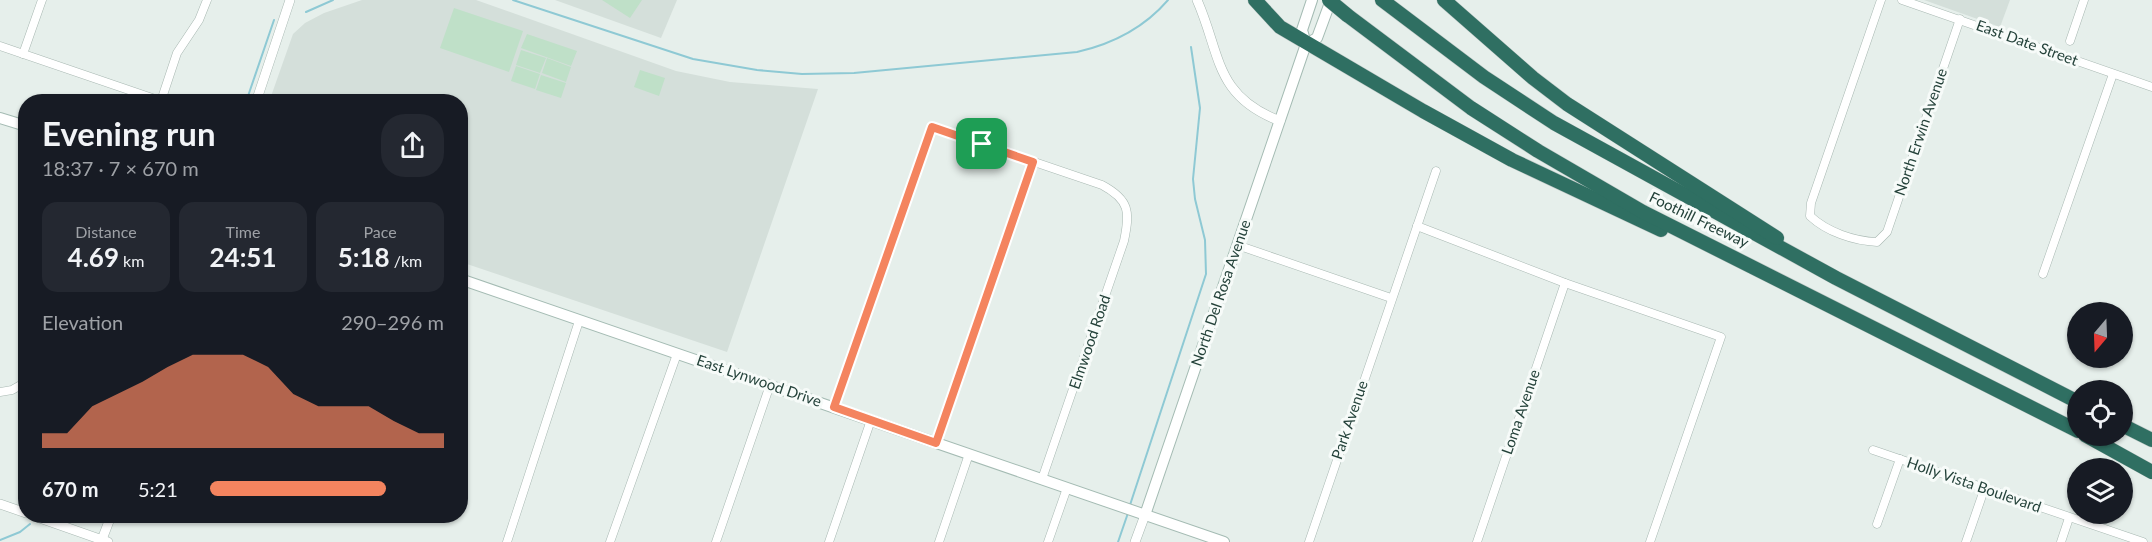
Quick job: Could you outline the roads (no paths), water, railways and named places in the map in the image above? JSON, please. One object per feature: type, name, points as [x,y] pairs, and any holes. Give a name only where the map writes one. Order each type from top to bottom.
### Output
[{"type":"highway","points":[[1256,0],[1280,27],[1306,44],[1512,160],[1628,216],[1779,279]]},
{"type":"highway","name":"Foothill Freeway","points":[[1330,0],[1428,78],[1538,151],[1643,212],[2067,425]]},
{"type":"highway","name":"Foothill Freeway","points":[[1382,0],[1484,77],[1554,123],[1836,278],[2067,396]]},
{"type":"highway","points":[[1444,0],[1533,78],[1567,104],[1752,220],[1836,278]]},
{"type":"highway","points":[[2133,430],[2152,440]]},
{"type":"highway","points":[[2105,446],[2152,471]]},
{"type":"main road","name":"North Del Rosa Avenue","points":[[1145,515],[1306,44],[1302,30],[1312,0]]},
{"type":"main road","name":"North Del Rosa Avenue","points":[[1306,44],[1317,38],[1330,0]]},
{"type":"main road","points":[[0,118],[18,124]]},
{"type":"main road","name":"East Lynwood Drive","points":[[468,282],[1224,542]]},
{"type":"street","points":[[23,54],[42,0]]},
{"type":"street","points":[[163,94],[177,53],[199,20],[207,0]]},
{"type":"street","points":[[259,94],[290,0]]},
{"type":"street","points":[[1197,0],[1213,52],[1224,74],[1248,104],[1280,121]]},
{"type":"street","name":"North Erwin Avenue","points":[[1881,0],[1811,202],[1810,216],[1821,227],[1864,241],[1877,242],[1887,232],[1960,19]]},
{"type":"street","name":"East Date Street","points":[[1902,0],[2152,87]]},
{"type":"street","points":[[2070,41],[2084,0]]},
{"type":"street","points":[[0,46],[140,94]]},
{"type":"street","points":[[2043,274],[2113,74]]},
{"type":"street","points":[[834,407],[932,127],[1033,162],[936,443]]},
{"type":"street","name":"Elmwood Road","points":[[1033,162],[1102,185],[1116,193],[1125,204],[1128,223],[1124,241],[1042,479]]},
{"type":"street","name":"Park Avenue","points":[[1309,542],[1436,171]]},
{"type":"street","points":[[1417,226],[1565,283],[1721,337],[1650,542]]},
{"type":"street","points":[[1237,245],[1391,298]]},
{"type":"street","name":"Loma Avenue","points":[[1477,542],[1565,283]]},
{"type":"street","points":[[507,542],[579,321]]},
{"type":"street","points":[[610,542],[677,354]]},
{"type":"street","points":[[0,392],[18,385]]},
{"type":"street","points":[[716,542],[770,385]]},
{"type":"street","points":[[829,542],[871,420]]},
{"type":"street","name":"Holly Vista Boulevard","points":[[1873,450],[2067,517]]},
{"type":"street","points":[[939,542],[969,454]]},
{"type":"street","points":[[1877,524],[1900,459]]},
{"type":"street","points":[[1048,542],[1067,488]]},
{"type":"street","points":[[1966,542],[1984,490]]},
{"type":"street","points":[[0,504],[18,510]]},
{"type":"street","name":"North Del Rosa Avenue","points":[[1135,542],[1145,515]]},
{"type":"street","points":[[54,523],[104,541],[109,523]]},
{"type":"street","points":[[2061,542],[2067,524]]},
{"type":"street","name":"Holly Vista Boulevard","points":[[2088,524],[2143,542]]},
{"type":"waterway","points":[[306,12],[333,0]]},
{"type":"waterway","points":[[513,0],[693,59],[757,70],[802,74],[854,73],[1077,52],[1127,34],[1149,19],[1168,0]]},
{"type":"waterway","points":[[249,94],[274,20]]},
{"type":"waterway","points":[[1130,505],[1206,274],[1205,240],[1195,199],[1193,179],[1200,108],[1191,47]]},
{"type":"waterway","points":[[1118,542],[1128,513]]},
{"type":"waterway","points":[[0,540],[20,532],[30,524]]}]
